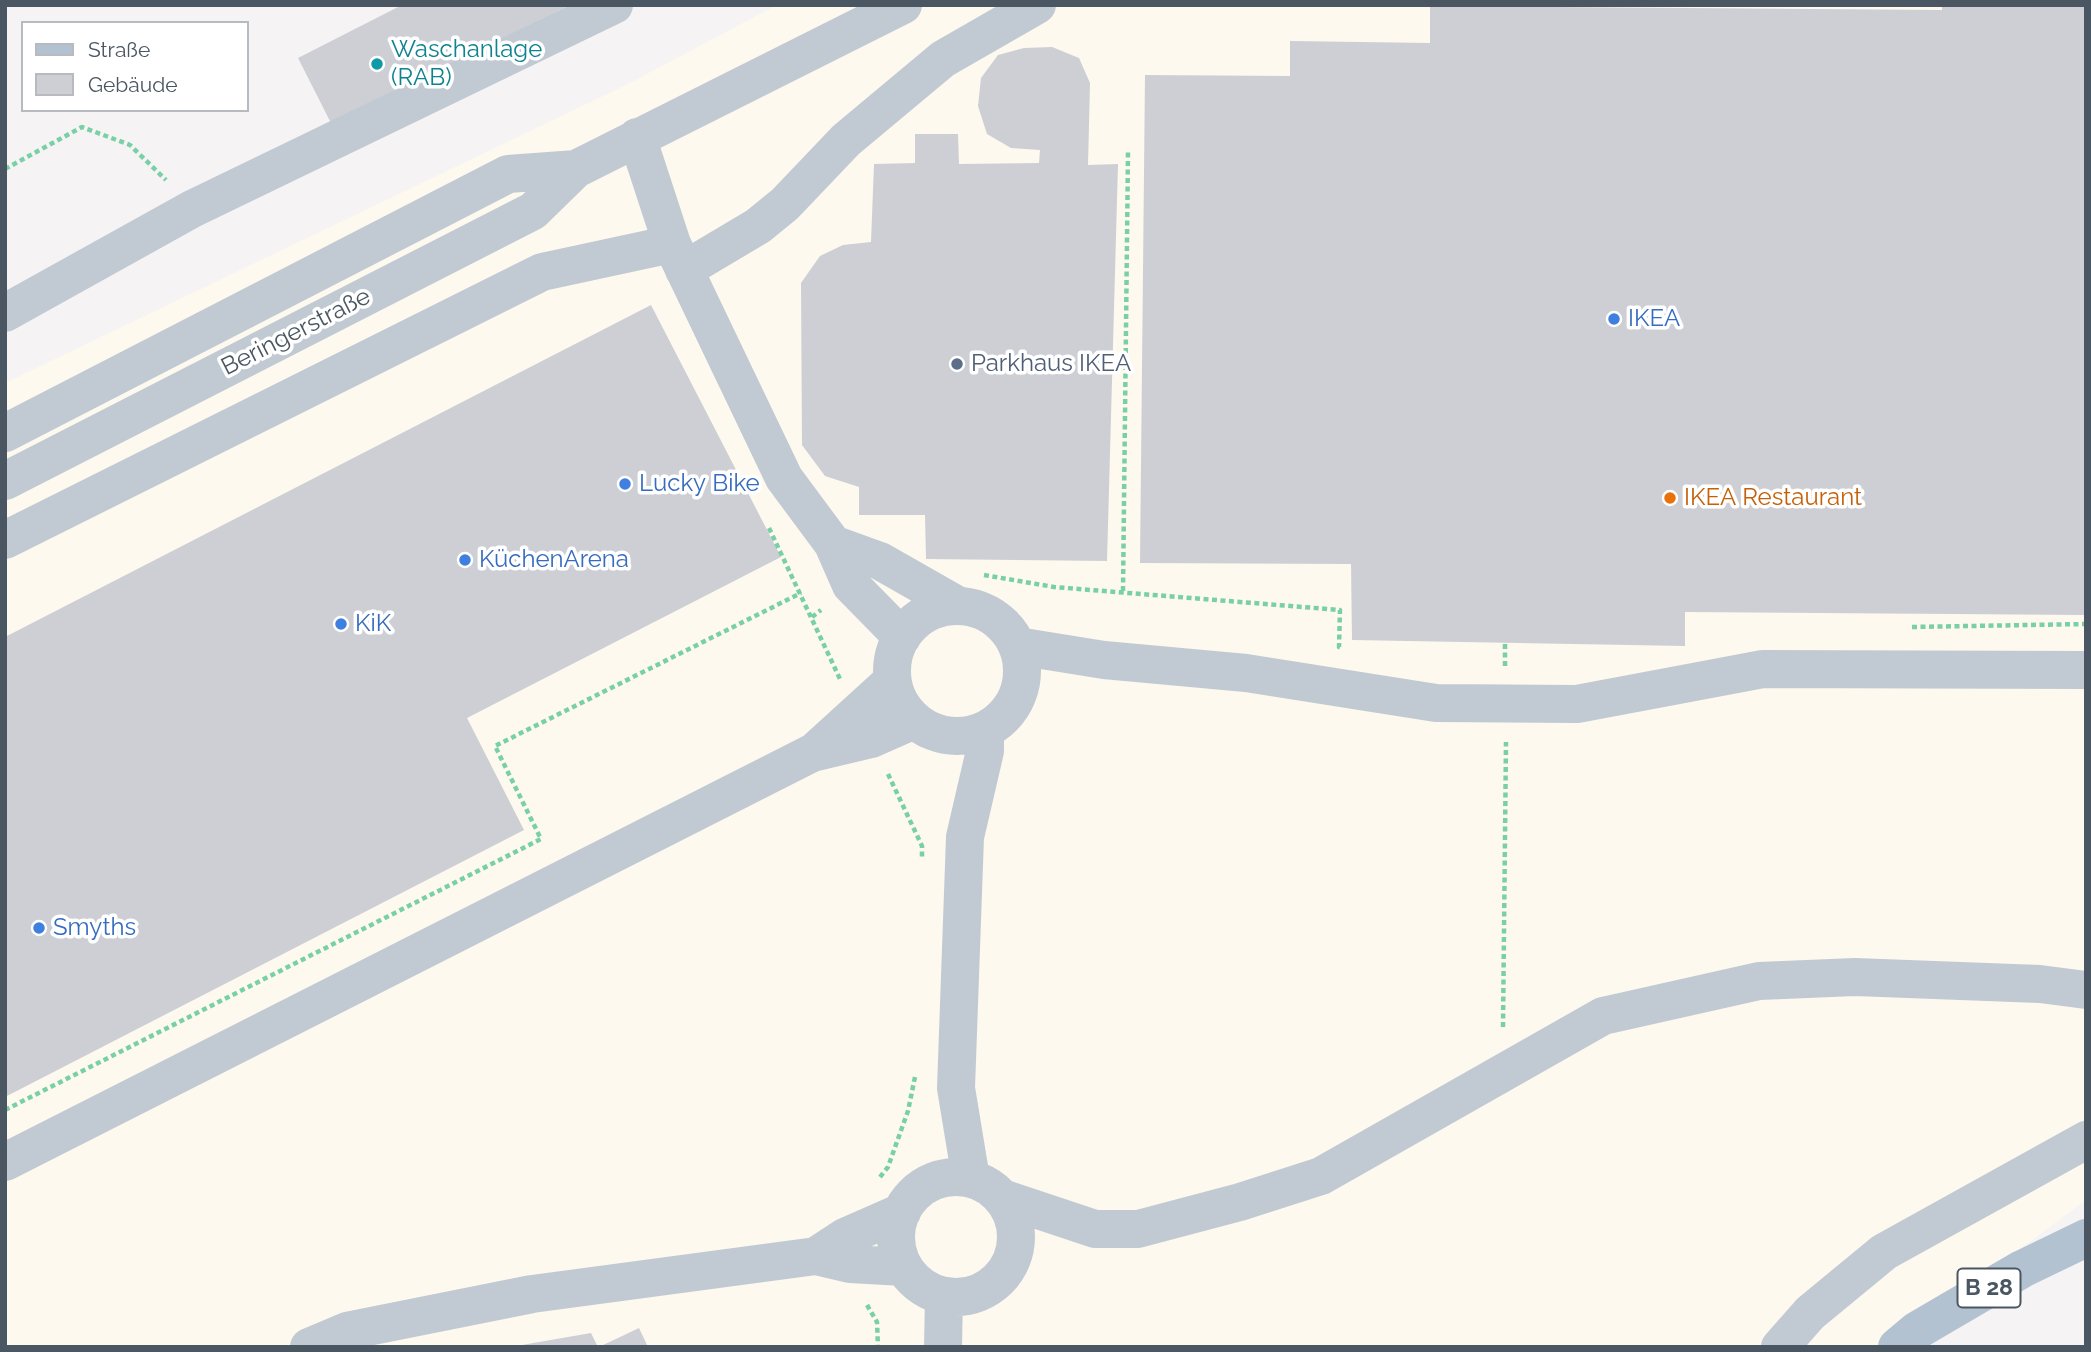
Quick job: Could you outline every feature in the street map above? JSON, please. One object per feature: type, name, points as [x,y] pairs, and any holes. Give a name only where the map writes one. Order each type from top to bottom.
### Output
[{"type":"main road","name":"B 28","points":[[1897,1347],[1916,1331],[1999,1283],[2086,1238]]},
{"type":"lane","points":[[5,313],[192,209],[614,5]]},
{"type":"lane","name":"Beringerstraße","points":[[5,481],[533,211],[576,169],[903,5]]},
{"type":"lane","points":[[5,540],[542,272],[678,257],[758,226],[786,204],[846,140],[943,59],[1037,5]]},
{"type":"lane","points":[[637,137],[678,257],[784,478],[832,544],[851,585],[902,636]]},
{"type":"lane","name":"Beringerstraße","points":[[5,433],[508,174],[576,169]]},
{"type":"lane","points":[[832,544],[967,590],[994,617],[1017,646],[1022,660],[1020,690],[1006,714],[967,733],[930,731],[903,709],[892,681],[892,665],[902,636],[917,620],[967,590]]},
{"type":"lane","points":[[1017,646],[1104,660],[1246,673],[1436,703],[1506,686],[1577,704],[1763,669],[2086,670]]},
{"type":"lane","points":[[1020,690],[1104,660]]},
{"type":"lane","points":[[864,725],[892,681]]},
{"type":"lane","points":[[5,1162],[864,725],[914,720]]},
{"type":"lane","points":[[930,1183],[956,1088],[967,733]]},
{"type":"lane","points":[[1014,1254],[1095,1229],[1138,1229],[1321,1177],[1602,1016],[1759,981],[1854,977],[2040,984],[2086,990]]},
{"type":"lane","points":[[956,1088],[986,1188],[1015,1225],[1014,1254],[1006,1270],[994,1283],[979,1293],[962,1297],[944,1296],[915,1281],[904,1267],[897,1250],[896,1230],[902,1212],[913,1195],[930,1183],[950,1177],[986,1188],[1095,1229]]},
{"type":"lane","points":[[1780,1347],[1810,1312],[1884,1252],[2083,1138]]},
{"type":"lane","points":[[833,1260],[845,1237],[902,1212]]},
{"type":"lane","points":[[309,1347],[347,1331],[532,1294],[833,1260],[904,1267]]},
{"type":"lane","points":[[943,1347],[944,1296]]},
{"type":"path","points":[[5,169],[82,127],[130,145],[143,155],[192,209]]},
{"type":"path","points":[[1124,591],[1128,152]]},
{"type":"path","points":[[967,590],[1054,587],[1340,610],[1339,647],[1351,650]]},
{"type":"path","points":[[5,1110],[541,839],[495,746],[802,593],[922,846],[922,860]]},
{"type":"path","points":[[1908,627],[2086,624]]},
{"type":"path","points":[[1503,1073],[1505,644]]},
{"type":"path","points":[[1492,667],[1506,686]]},
{"type":"path","points":[[1506,686],[1519,668]]},
{"type":"path","points":[[875,1184],[888,1167],[908,1111],[917,1066]]},
{"type":"path","points":[[833,1260],[877,1322],[878,1347]]},
{"type":"shaded area","points":[[777,5],[2086,5],[2086,1200],[1889,1347],[5,1347],[5,383],[628,84]]},
{"type":"building","name":"Waschanlage (RAB)","points":[[402,5],[570,5],[332,125],[298,58]]},
{"type":"building","name":"IKEA","points":[[1942,5],[2086,5],[2086,615],[1685,612],[1685,646],[1352,640],[1351,564],[1140,563],[1145,75],[1290,76],[1290,41],[1430,43],[1430,6],[1942,10]]},
{"type":"building","name":"Parkhaus IKEA","points":[[1052,47],[1079,58],[1090,83],[1088,165],[1118,164],[1107,561],[926,559],[925,515],[859,515],[859,487],[825,476],[802,445],[801,283],[820,256],[843,245],[871,242],[874,164],[915,163],[915,134],[958,134],[959,164],[1039,163],[1040,150],[1011,148],[987,134],[978,106],[981,78],[998,55],[1024,48]]},
{"type":"building","points":[[651,305],[781,557],[467,718],[524,830],[5,1097],[5,637]]},
{"type":"building","points":[[639,1328],[648,1347],[599,1347]]},
{"type":"building","points":[[591,1333],[598,1347],[522,1347],[522,1345]]},
{"type":"place","name":"Waschanlage (RAB)","points":[[377,64]]},
{"type":"place","name":"IKEA","points":[[1614,319]]},
{"type":"place","name":"Parkhaus IKEA","points":[[957,364]]},
{"type":"place","name":"Lucky Bike","points":[[625,484]]},
{"type":"place","name":"IKEA Restaurant","points":[[1670,498]]},
{"type":"place","name":"KüchenArena","points":[[465,560]]},
{"type":"place","name":"KiK","points":[[341,624]]},
{"type":"place","name":"Smyths","points":[[39,928]]}]
